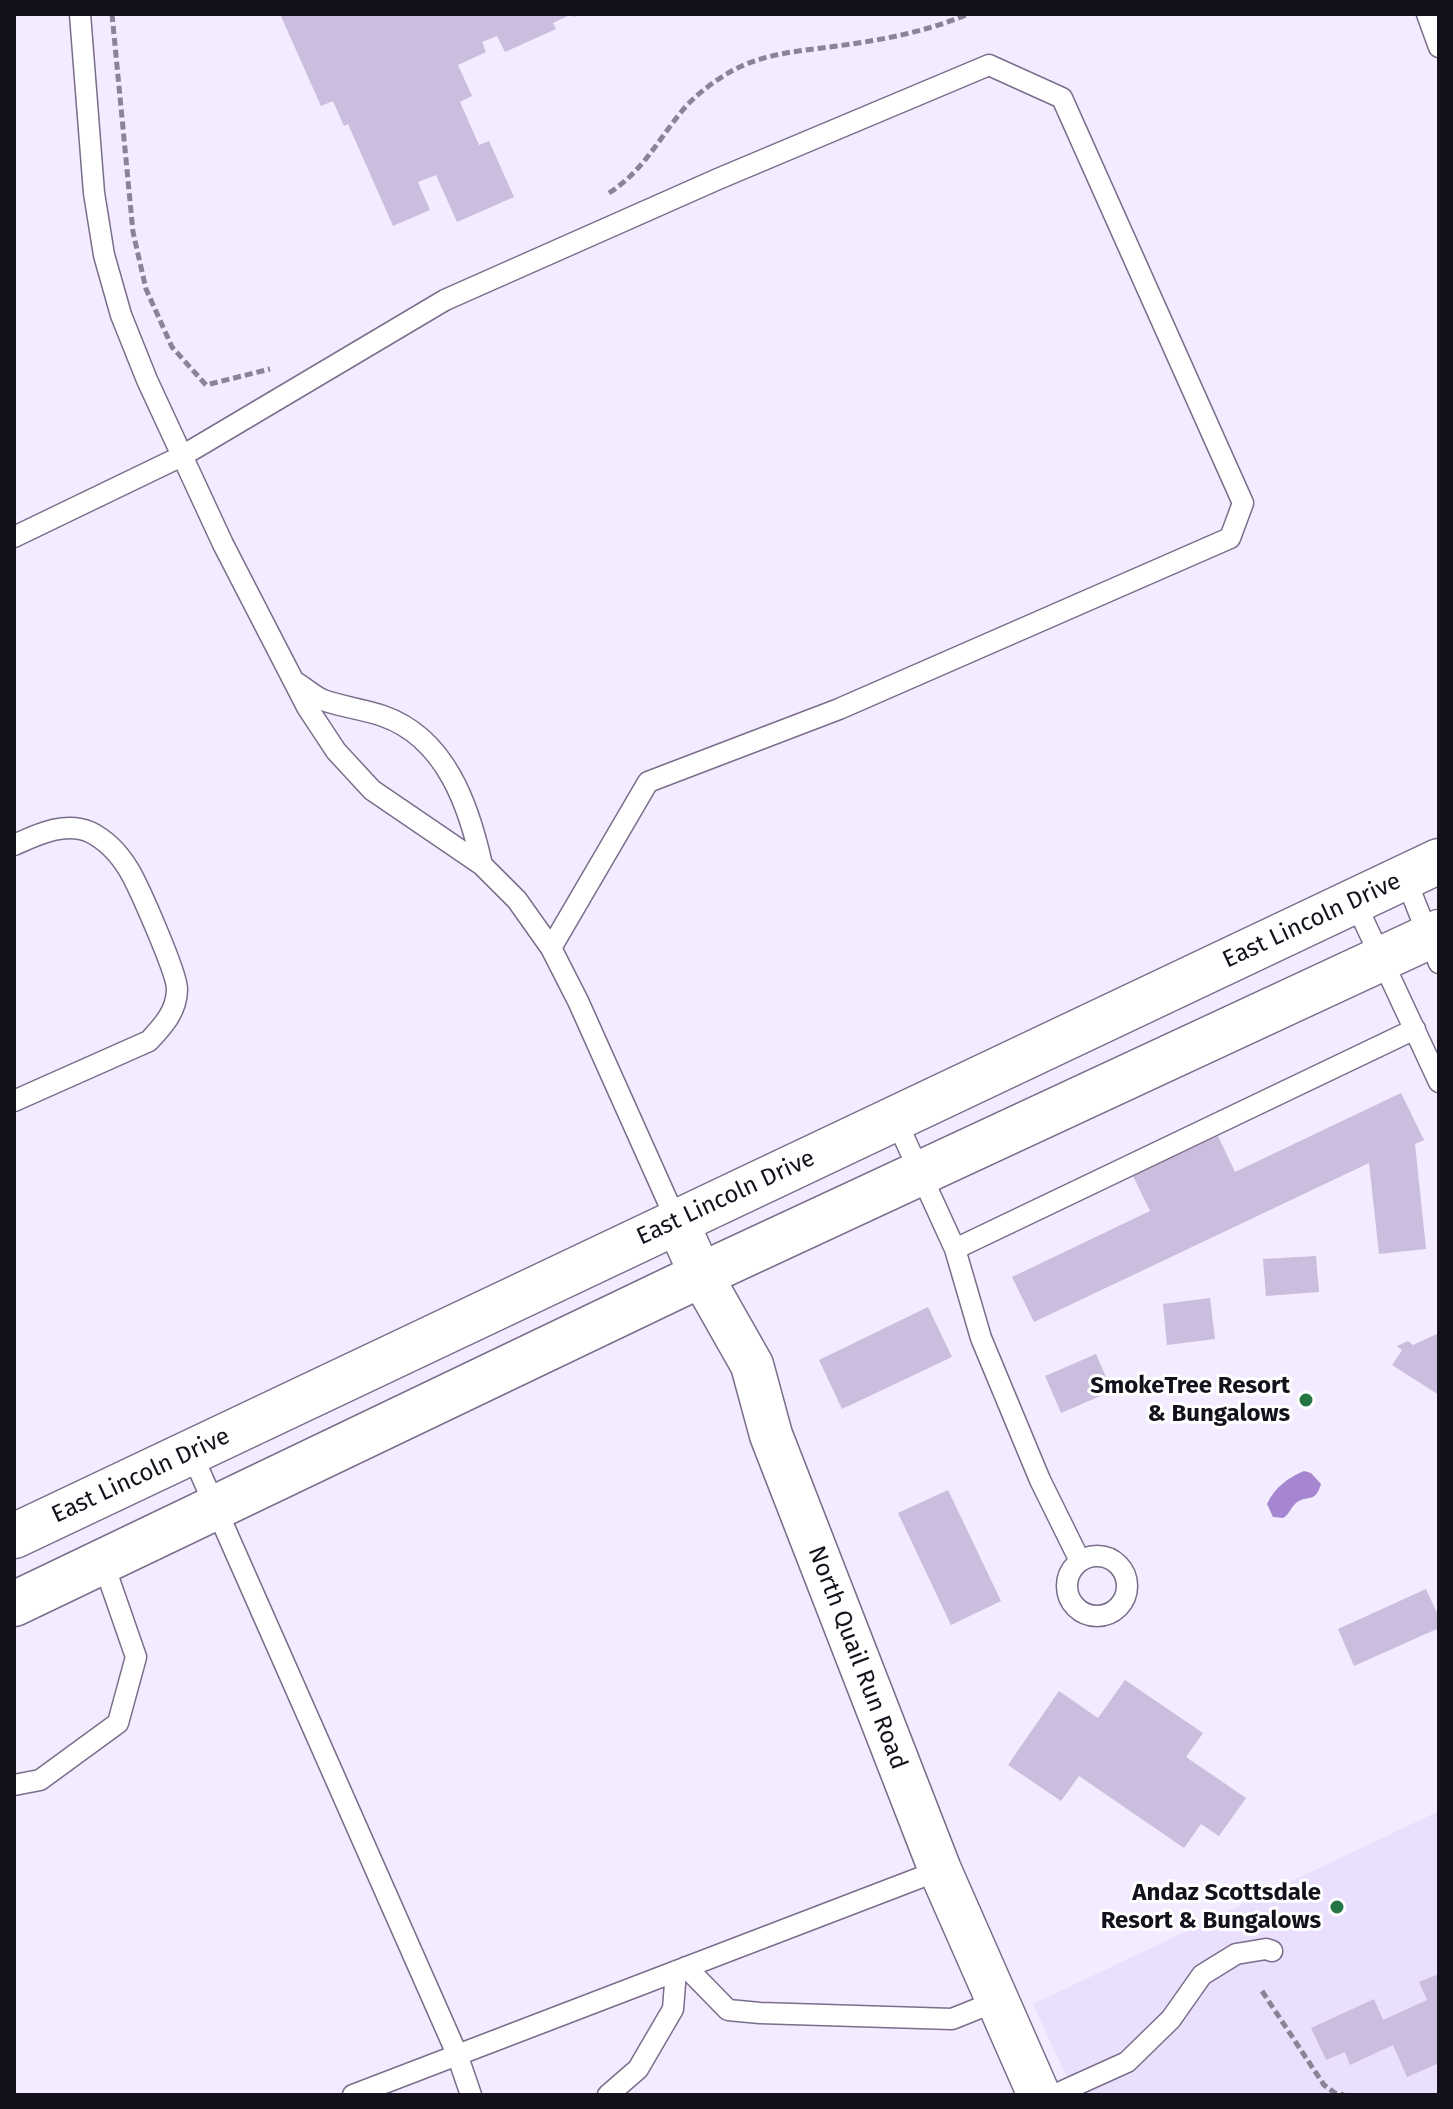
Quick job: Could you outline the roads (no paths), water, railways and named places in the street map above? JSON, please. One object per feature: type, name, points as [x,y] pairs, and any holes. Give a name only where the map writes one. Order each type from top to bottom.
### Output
[{"type":"main road","name":"East Lincoln Drive","points":[[14,1536],[1422,869]]},
{"type":"main road","points":[[14,1604],[701,1275],[1382,958],[1435,944]]},
{"type":"street","name":"North Quail Run Road","points":[[677,1222],[701,1275],[752,1365],[771,1435],[940,1870],[1039,2095]]},
{"type":"lane","points":[[80,14],[94,193],[104,255],[121,315],[147,380],[223,544],[293,680],[336,751],[372,790],[482,865],[517,900],[551,948],[677,1222]]},
{"type":"lane","points":[[1427,14],[1439,47]]},
{"type":"lane","points":[[14,537],[182,456],[445,300],[718,179],[989,65],[1062,98],[1243,503],[1230,538],[839,709],[648,782],[551,948]]},
{"type":"lane","points":[[293,680],[320,699],[384,716],[411,730],[436,753],[454,778],[473,823],[482,865]]},
{"type":"lane","points":[[14,845],[52,829],[72,828],[89,832],[111,847],[129,870],[171,965],[177,987],[174,1009],[164,1026],[149,1041],[14,1101]]},
{"type":"lane","points":[[1422,869],[1435,944]]},
{"type":"lane","points":[[1354,900],[1439,1082]]},
{"type":"lane","points":[[955,1249],[1415,1029]]},
{"type":"lane","points":[[895,1118],[955,1249],[981,1338],[1040,1480],[1080,1561]]},
{"type":"lane","points":[[191,1452],[457,2054],[471,2095]]},
{"type":"lane","points":[[14,1785],[40,1780],[118,1723],[136,1657],[103,1562]]},
{"type":"lane","points":[[353,2095],[940,1870]]},
{"type":"lane","points":[[1054,2095],[1127,2062],[1171,2019],[1202,1975],[1236,1954],[1266,1949],[1272,1951]]},
{"type":"lane","points":[[681,1969],[728,2010],[952,2019],[997,2001]]},
{"type":"lane","points":[[608,2095],[638,2069],[673,2009],[681,1969]]},
{"type":"place","name":"SmokeTree Resort & Bungalows","points":[[1306,1400]]},
{"type":"place","name":"Andaz Scottsdale Resort & Bungalows","points":[[1337,1907]]}]
